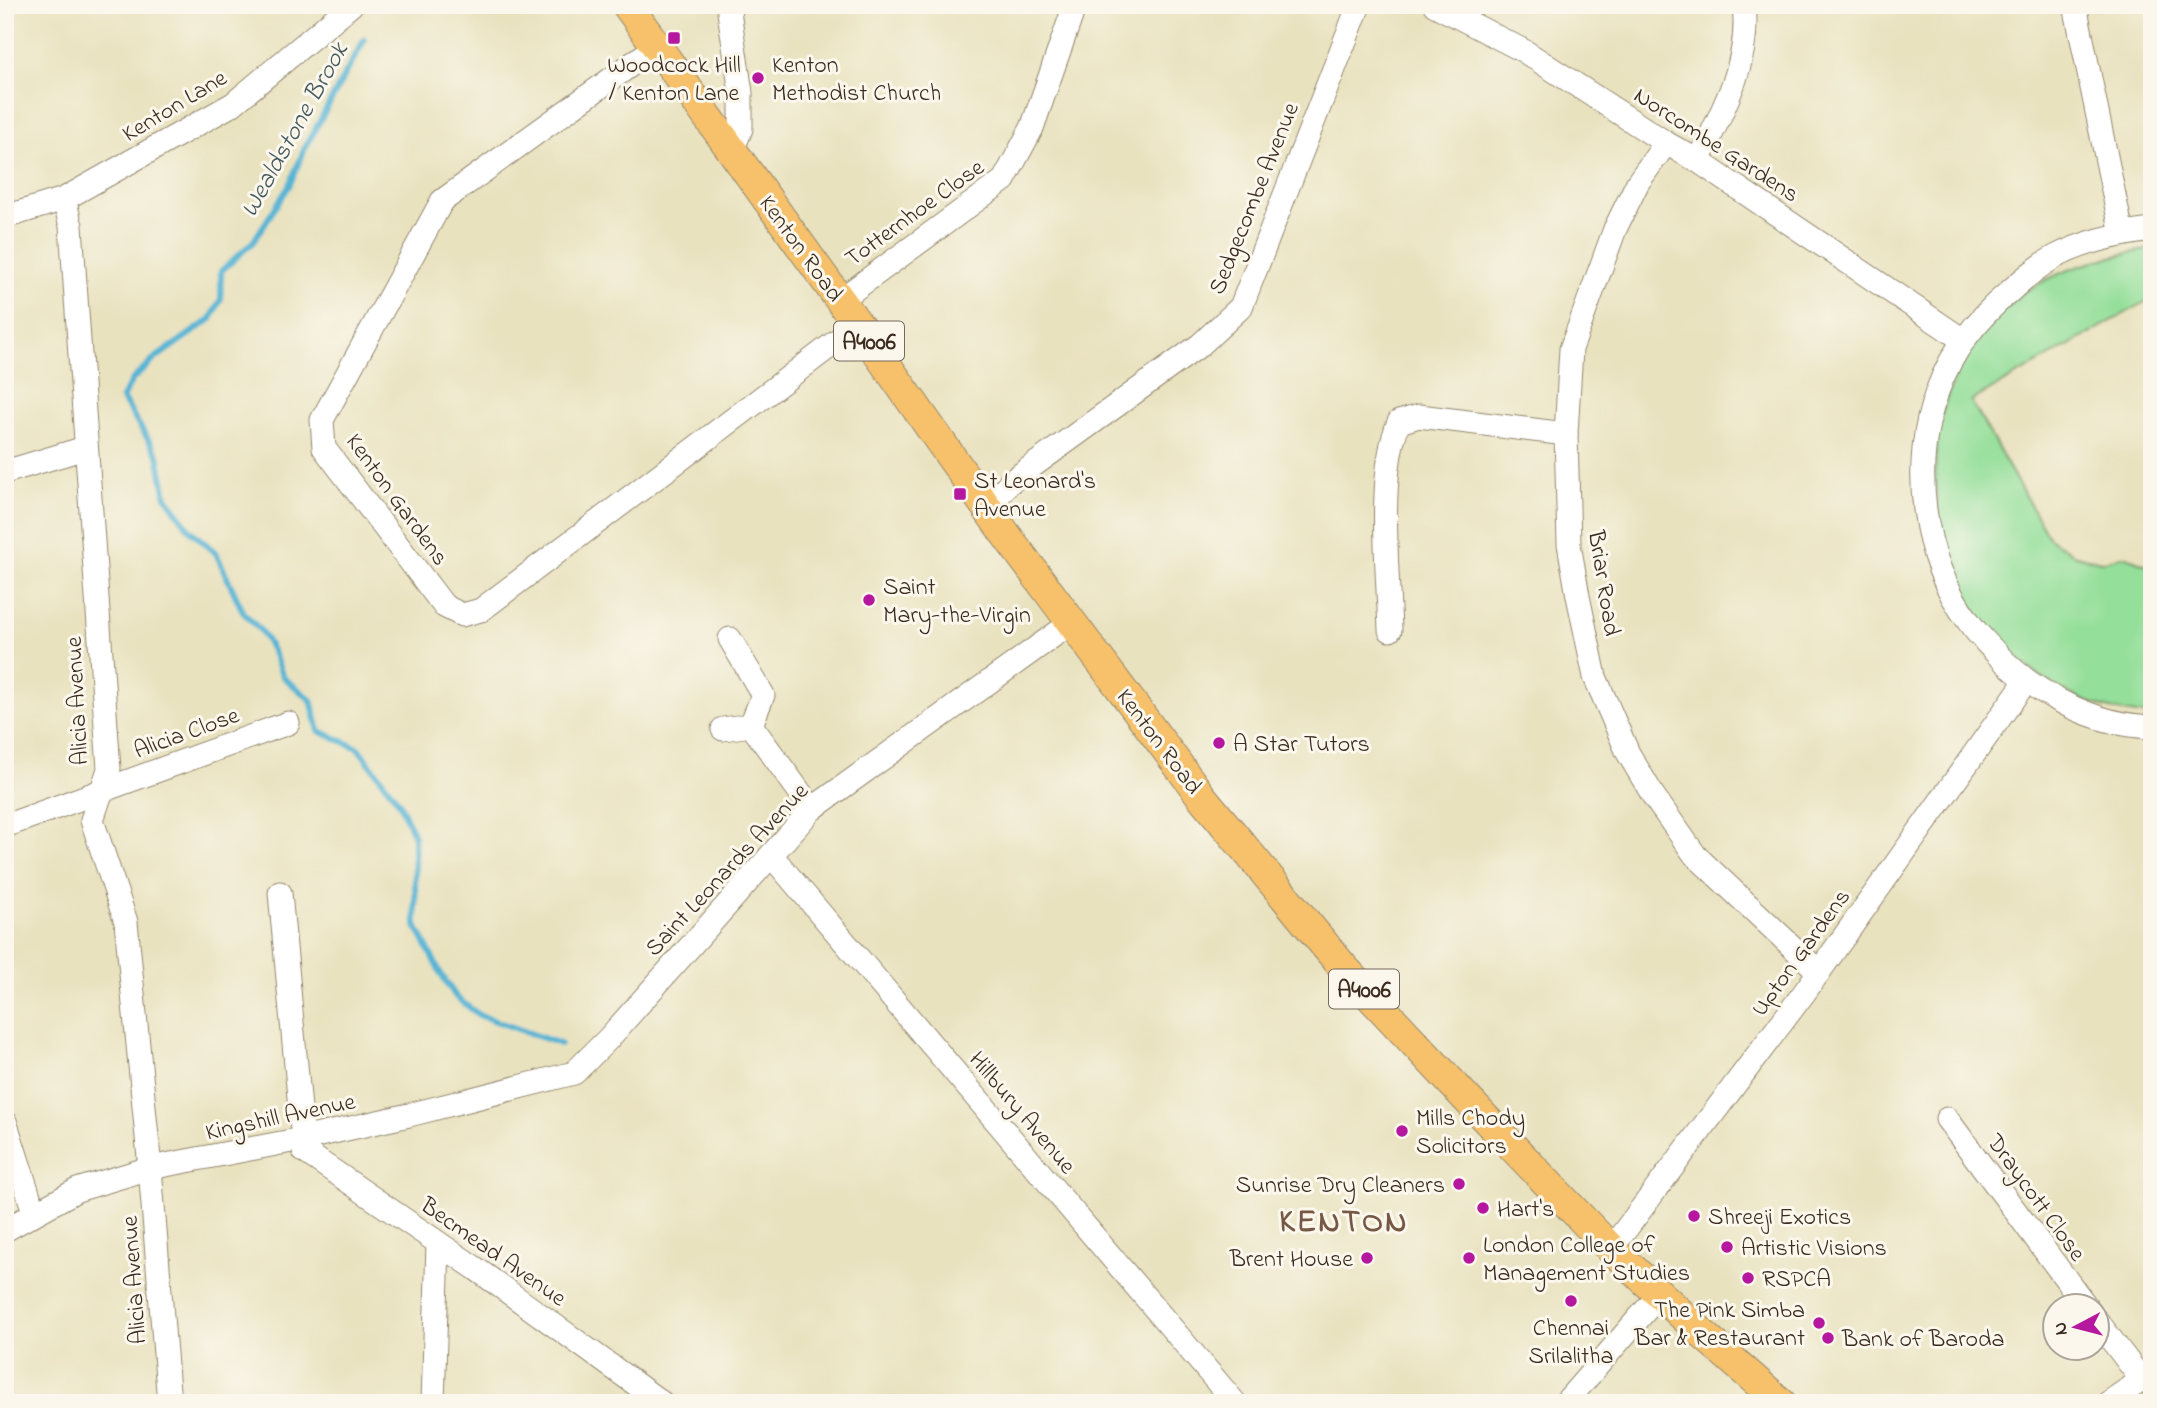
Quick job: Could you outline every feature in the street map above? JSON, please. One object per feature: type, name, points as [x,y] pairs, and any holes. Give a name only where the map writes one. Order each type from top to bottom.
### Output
[{"type":"main road","name":"Kenton Road","points":[[627,5],[1071,623],[1202,797],[1343,967],[1611,1249],[1781,1403]]},
{"type":"street","name":"Kenton Lane","points":[[5,217],[64,198],[233,104],[351,5]]},
{"type":"street","points":[[728,5],[741,93],[741,129],[732,151]]},
{"type":"street","name":"Totternhoe Close","points":[[839,300],[1004,180],[1032,128],[1075,5]]},
{"type":"street","name":"Sedgecombe Avenue","points":[[988,508],[1009,483],[1200,345],[1241,307],[1359,5]]},
{"type":"street","name":"Norcombe Gardens","points":[[1436,5],[1524,51],[1698,161],[1963,340]]},
{"type":"street","points":[[1698,161],[1732,92],[1743,51],[1744,5]]},
{"type":"street","points":[[2075,5],[2122,234]]},
{"type":"street","name":"Kenton Gardens","points":[[657,46],[442,201],[322,420],[324,447],[444,606],[462,615],[481,610],[858,325]]},
{"type":"street","name":"Briar Road","points":[[1666,143],[1638,182],[1615,229],[1572,349],[1566,434],[1569,544],[1578,596],[1595,677],[1628,753],[1654,797],[1695,855],[1819,972]]},
{"type":"street","name":"Alicia Avenue","points":[[64,198],[71,226],[108,769],[92,820],[126,922],[169,1403]]},
{"type":"street","points":[[2152,230],[2122,234],[2084,244],[2054,257],[1988,310],[1963,340],[1937,390],[1927,433],[1923,473],[1929,532],[1937,561],[1969,623],[2026,681],[2069,705],[2103,718],[2152,727]]},
{"type":"street","points":[[1390,631],[1387,471],[1392,438],[1399,422],[1419,416],[1566,434]]},
{"type":"street","points":[[5,472],[85,448]]},
{"type":"street","name":"Saint Leonards Avenue","points":[[574,1073],[609,1038],[812,809],[1071,623]]},
{"type":"street","points":[[730,639],[763,695],[751,725]]},
{"type":"street","name":"Upton Gardens","points":[[1611,1249],[1819,972],[2026,681]]},
{"type":"street","name":"Alicia Close","points":[[5,826],[288,723]]},
{"type":"street","points":[[751,725],[812,809]]},
{"type":"street","points":[[723,729],[751,725]]},
{"type":"street","name":"Hillbury Avenue","points":[[771,855],[1236,1403]]},
{"type":"street","points":[[280,893],[302,1139]]},
{"type":"street","name":"Kingshill Avenue","points":[[5,1230],[77,1190],[150,1168],[302,1139],[574,1073]]},
{"type":"street","name":"Draycott Close","points":[[1947,1119],[2075,1292]]},
{"type":"street","points":[[5,1121],[34,1212]]},
{"type":"street","name":"Becmead Avenue","points":[[302,1139],[304,1151],[663,1403]]},
{"type":"street","points":[[433,1403],[438,1244]]},
{"type":"street","points":[[1565,1403],[1659,1295]]},
{"type":"street","points":[[2108,1403],[2147,1377],[2112,1338]]},
{"type":"green space","points":[[2152,249],[2152,298],[1971,401],[2049,538],[2073,554],[2101,562],[2124,556],[2152,567],[2152,715],[2119,711],[2087,701],[2056,686],[2028,667],[1980,619],[1947,561],[1936,496],[1935,467],[1943,412],[1952,386],[1980,337],[2011,304],[2038,284],[2069,270],[2101,259]]},
{"type":"waterway","name":"Wealdstone Brook","points":[[364,40],[305,148],[289,186],[253,242],[221,271],[221,299],[211,319],[157,357],[133,379],[122,398],[158,455],[166,497],[190,530],[216,553],[243,612],[261,631],[283,677],[311,700],[319,731],[358,748],[399,802],[414,836],[416,926],[456,997],[479,1015],[560,1044]]},
{"type":"place","name":"Woodcock Hill / Kenton Lane","points":[[674,38]]},
{"type":"place","name":"Kenton Methodist Church","points":[[758,78]]},
{"type":"place","name":"St Leonard's Avenue","points":[[960,494]]},
{"type":"place","name":"Saint Mary-the-Virgin","points":[[869,600]]},
{"type":"place","name":"A Star Tutors","points":[[1219,743]]},
{"type":"place","name":"Mills Chody Solicitors","points":[[1402,1131]]},
{"type":"place","name":"Sunrise Dry Cleaners","points":[[1459,1184]]},
{"type":"place","name":"Hart's","points":[[1483,1208]]},
{"type":"place","name":"Shreeji Exotics","points":[[1694,1216]]},
{"type":"place","name":"Artistic Visions","points":[[1727,1247]]},
{"type":"place","name":"Brent House","points":[[1367,1258]]},
{"type":"place","name":"London College of Management Studies","points":[[1469,1258]]},
{"type":"place","name":"RSPCA","points":[[1748,1278]]},
{"type":"place","name":"Chennai Srilalitha","points":[[1571,1301]]},
{"type":"place","name":"The Pink Simba Bar & Restaurant","points":[[1819,1323]]},
{"type":"place","name":"Bank of Baroda","points":[[1828,1338]]},
{"type":"district","name":"KENTON","points":[[1344,1220]]}]
